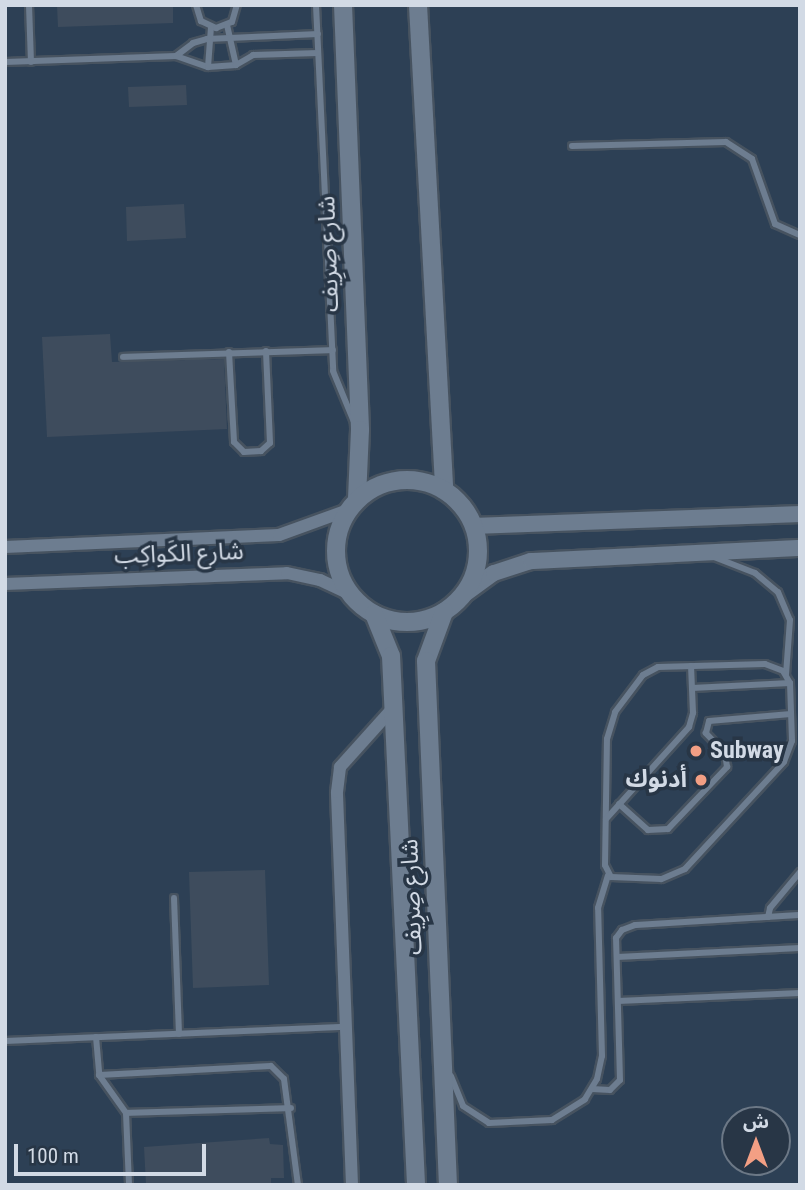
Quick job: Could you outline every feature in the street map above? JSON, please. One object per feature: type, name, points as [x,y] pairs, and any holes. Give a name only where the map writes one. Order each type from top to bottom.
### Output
[{"type":"main road","name":"شارع صِرِيف","points":[[343,5],[360,430],[353,505]]},
{"type":"main road","points":[[418,5],[444,490]]},
{"type":"main road","points":[[408,480],[444,490],[457,500],[474,526],[477,563],[462,596],[444,612],[402,622],[374,614],[350,594],[335,552],[353,505],[372,489],[408,480]]},
{"type":"main road","name":"شارع صِرِيف","points":[[444,612],[426,661],[448,1185]]},
{"type":"main road","name":"شارع صِرِيف","points":[[374,614],[391,656],[416,1185]]},
{"type":"street","name":"شارع الكَواكِب","points":[[5,547],[279,535],[353,505]]},
{"type":"street","points":[[474,526],[800,514]]},
{"type":"street","points":[[462,596],[494,573],[531,561],[800,548]]},
{"type":"street","name":"شارع الكَواكِب","points":[[5,584],[287,573],[320,580],[350,594]]},
{"type":"street","points":[[352,1185],[337,792],[340,767],[394,707]]},
{"type":"lane","points":[[29,5],[32,62]]},
{"type":"lane","points":[[196,5],[198,16],[211,27],[227,25]]},
{"type":"lane","points":[[236,65],[227,25],[237,5]]},
{"type":"lane","points":[[316,5],[332,350],[340,397],[360,430]]},
{"type":"lane","points":[[208,67],[207,39],[211,27]]},
{"type":"lane","points":[[176,57],[193,43],[207,39],[317,34]]},
{"type":"lane","points":[[5,62],[176,57],[208,67],[236,65],[253,55],[318,53]]},
{"type":"lane","points":[[572,146],[726,142],[752,159],[775,224],[800,235]]},
{"type":"lane","points":[[123,357],[332,350]]},
{"type":"lane","points":[[229,352],[234,442],[244,452],[261,451],[270,443],[265,351]]},
{"type":"lane","points":[[608,875],[618,879],[661,879],[685,869],[787,757],[791,714],[790,683],[786,674],[790,620],[778,592],[755,573],[703,552]]},
{"type":"lane","points":[[443,1044],[457,1098],[469,1113],[489,1123],[552,1120],[577,1108],[592,1089],[602,1056],[598,908],[608,875],[606,819],[611,719],[647,672],[691,666],[765,664],[786,674]]},
{"type":"lane","points":[[606,819],[685,732],[693,713],[691,666]]},
{"type":"lane","points":[[692,688],[790,683]]},
{"type":"lane","points":[[619,804],[648,830],[668,829],[727,767],[725,753],[706,733],[709,721],[791,714]]},
{"type":"lane","points":[[768,917],[770,908],[800,872]]},
{"type":"lane","points":[[174,898],[178,1034]]},
{"type":"lane","points":[[592,1089],[610,1090],[620,1080],[616,938],[635,925],[800,915]]},
{"type":"lane","points":[[617,957],[800,948]]},
{"type":"lane","points":[[618,1001],[800,993]]},
{"type":"lane","points":[[5,1041],[346,1027]]},
{"type":"lane","points":[[96,1037],[99,1074],[126,1113],[130,1185]]},
{"type":"lane","points":[[99,1074],[271,1066],[284,1079],[291,1108],[298,1185]]},
{"type":"lane","points":[[126,1113],[291,1108]]},
{"type":"shaded area","points":[[5,5],[800,5],[800,1185],[5,1185]]},
{"type":"building","points":[[57,5],[173,5],[173,23],[58,27]]},
{"type":"building","points":[[186,85],[187,105],[129,107],[128,87]]},
{"type":"building","points":[[184,204],[186,238],[127,241],[126,207]]},
{"type":"building","points":[[110,334],[112,362],[224,359],[227,429],[47,437],[42,337]]},
{"type":"building","points":[[265,870],[269,985],[193,988],[189,872]]},
{"type":"building","points":[[269,1138],[270,1144],[283,1145],[284,1178],[271,1178],[271,1184],[146,1185],[144,1147]]},
{"type":"place","name":"Subway","points":[[696,751]]},
{"type":"place","name":"أدنوك","points":[[701,780]]}]
